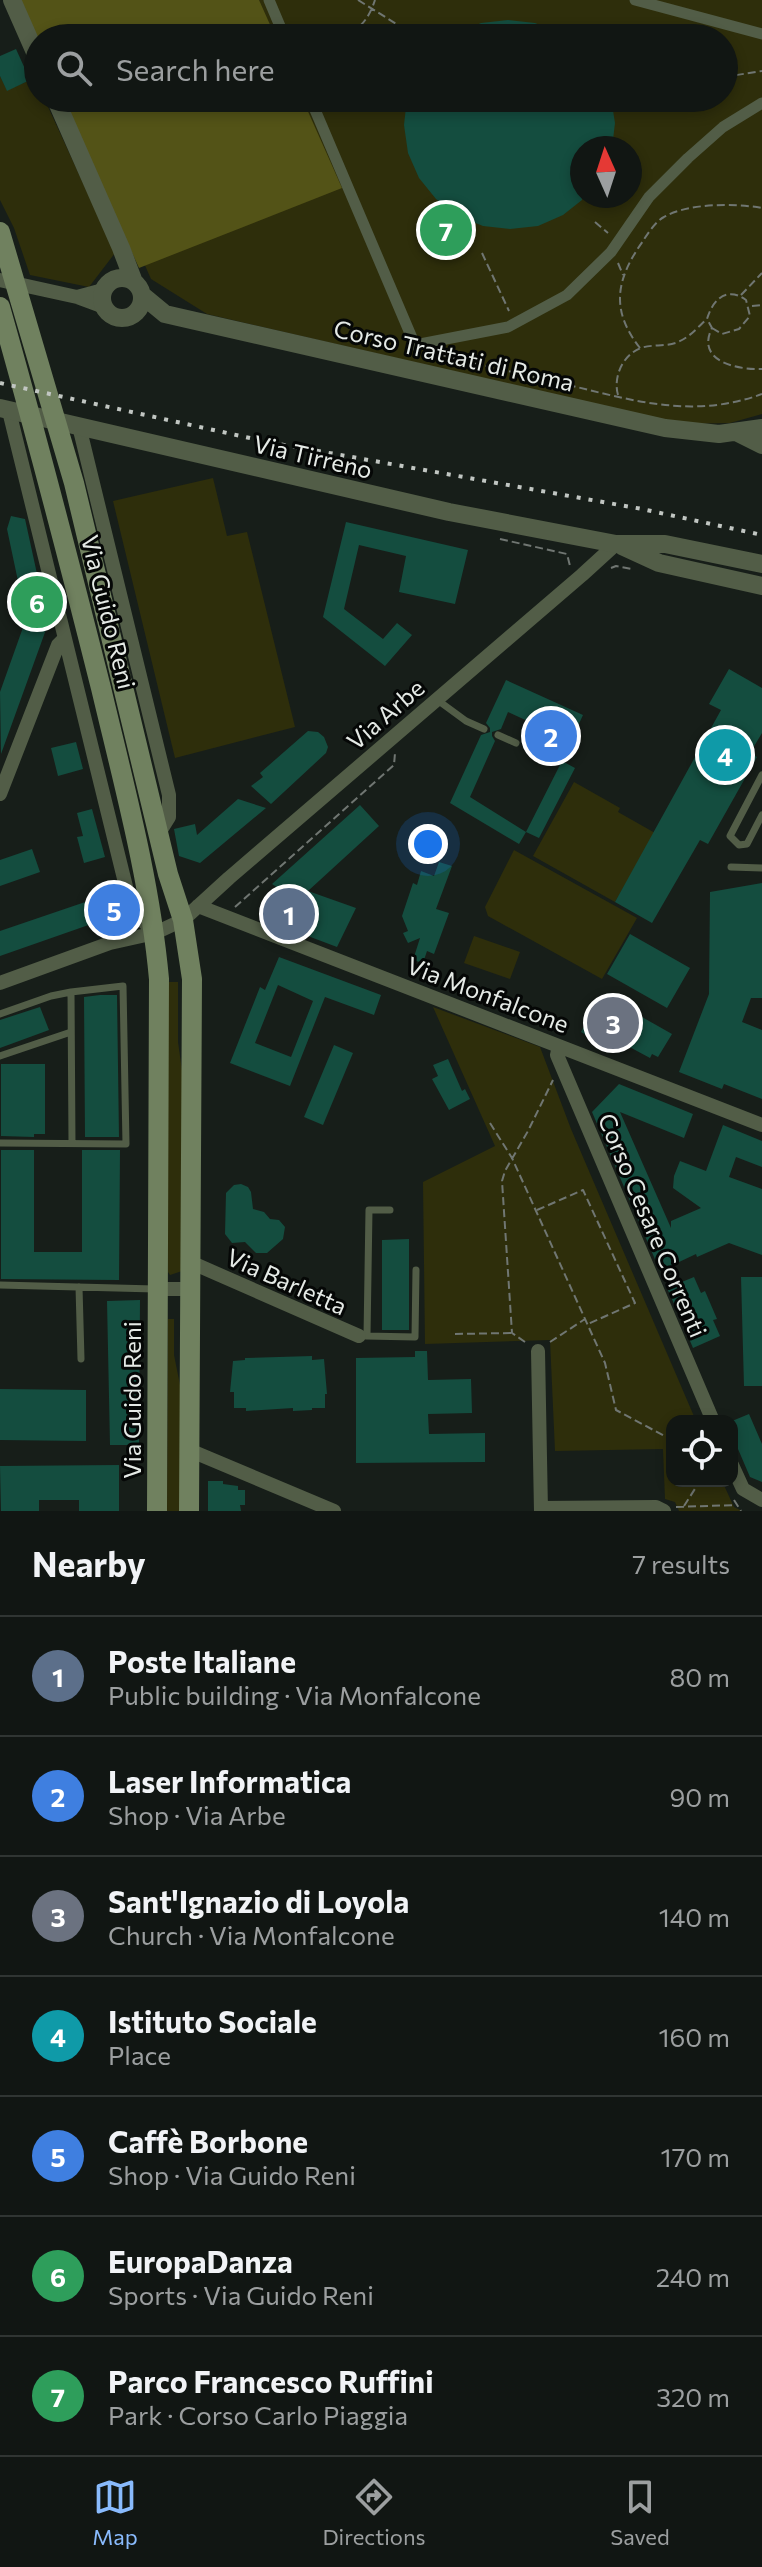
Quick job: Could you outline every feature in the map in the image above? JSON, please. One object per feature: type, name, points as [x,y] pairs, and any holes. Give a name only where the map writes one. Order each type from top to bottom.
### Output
[{"type":"main road","name":"Via Guido Reni","points":[[0,232],[74,483],[168,874],[191,913],[189,1511]]},
{"type":"main road","name":"Via Guido Reni","points":[[0,307],[51,486],[132,814],[155,933],[159,979],[157,1511]]},
{"type":"street","points":[[12,0],[24,27]]},
{"type":"street","points":[[269,0],[279,24]]},
{"type":"street","points":[[635,0],[725,24]]},
{"type":"street","points":[[738,28],[762,34]]},
{"type":"street","points":[[316,112],[415,345],[508,327],[567,295],[611,252],[649,197],[688,158],[723,127],[762,103]]},
{"type":"street","points":[[61,112],[138,288],[140,306],[131,316]]},
{"type":"street","points":[[121,248],[117,271],[106,292],[113,316],[165,314]]},
{"type":"street","points":[[0,280],[77,297],[106,292],[125,278],[138,288]]},
{"type":"street","name":"Corso Trattati di Roma","points":[[138,288],[165,314],[665,428],[698,434],[738,433],[762,428]]},
{"type":"street","name":"Via Tirreno","points":[[5,410],[449,512],[616,544],[665,544],[762,564]]},
{"type":"street","name":"Via Guido Reni","points":[[5,410],[131,907],[155,933]]},
{"type":"street","name":"Via Guido Reni","points":[[79,426],[169,795],[169,817],[159,833]]},
{"type":"street","points":[[738,433],[762,445]]},
{"type":"street","name":"Via Tirreno","points":[[616,544],[659,563],[762,586]]},
{"type":"street","name":"Via Arbe","points":[[0,983],[110,943],[155,933],[191,913],[616,544]]},
{"type":"street","points":[[0,794],[58,645],[64,639]]},
{"type":"street","name":"Via Monfalcone","points":[[191,913],[229,917],[762,1125]]},
{"type":"street","name":"Corso Cesare Correnti","points":[[559,1046],[557,1055],[561,1065],[710,1415]]},
{"type":"street","name":"Via Barletta","points":[[190,1262],[363,1336]]},
{"type":"street","name":"Via Guido Reni","points":[[157,1289],[190,1289]]},
{"type":"street","points":[[538,1351],[541,1510],[656,1507],[664,1511]]},
{"type":"street","points":[[189,1450],[334,1511]]},
{"type":"street","points":[[738,1476],[747,1493],[762,1500]]},
{"type":"lane","points":[[436,699],[466,721],[484,729]]},
{"type":"lane","points":[[498,735],[516,743]]},
{"type":"lane","points":[[762,775],[730,836],[739,845],[747,844],[762,815]]},
{"type":"lane","points":[[731,867],[762,868]]},
{"type":"lane","points":[[0,1014],[51,996],[123,986],[126,1144],[0,1143]]},
{"type":"lane","points":[[71,992],[72,1143]]},
{"type":"lane","points":[[0,1056],[71,1032]]},
{"type":"lane","name":"Via Barletta","points":[[390,1210],[369,1210],[363,1336],[415,1337],[416,1270]]},
{"type":"lane","points":[[0,1285],[157,1289]]},
{"type":"lane","points":[[79,1287],[81,1359]]},
{"type":"path","points":[[358,0],[396,24]]},
{"type":"path","points":[[361,24],[375,0]]},
{"type":"path","points":[[738,75],[762,71]]},
{"type":"path","points":[[640,348],[620,313],[620,293],[634,254],[662,217],[719,204],[762,208]]},
{"type":"path","points":[[595,222],[618,241]]},
{"type":"path","points":[[611,252],[624,276]]},
{"type":"path","points":[[482,253],[515,323]]},
{"type":"path","points":[[740,295],[762,273]]},
{"type":"path","points":[[618,397],[616,376],[640,348],[675,344],[686,338],[707,319],[713,302],[720,296],[740,295],[749,307],[750,316],[739,329],[722,334],[712,328],[707,319]]},
{"type":"path","points":[[749,307],[762,305]]},
{"type":"path","points":[[712,328],[708,336],[715,357],[737,369],[762,369]]},
{"type":"path","points":[[415,345],[442,355],[657,406],[696,408],[736,404],[762,394]]},
{"type":"path","points":[[607,570],[616,566],[641,571]]},
{"type":"path","points":[[229,917],[239,901],[394,765],[396,746]]},
{"type":"path","points":[[512,1333],[502,1181],[561,1065]]},
{"type":"path","points":[[490,1123],[512,1158],[537,1210],[605,1363],[616,1410],[666,1437]]},
{"type":"path","points":[[537,1210],[583,1190],[635,1303],[587,1324]]},
{"type":"path","points":[[455,1334],[512,1333],[538,1351],[585,1319]]},
{"type":"path","points":[[684,1506],[696,1487]]},
{"type":"path","points":[[664,1511],[684,1506],[736,1505]]},
{"type":"shaded area","points":[[18,0],[259,0],[270,24],[31,24]]},
{"type":"shaded area","points":[[27,0],[762,0],[762,414],[730,423],[679,424],[207,314],[151,279],[77,112],[738,112],[738,24],[38,24]]},
{"type":"shaded area","points":[[0,76],[7,90],[24,83],[24,112],[50,112],[115,253],[89,287],[30,275],[14,228],[0,200]]},
{"type":"shaded area","points":[[67,112],[308,112],[342,188],[139,268]]},
{"type":"shaded area","points":[[213,478],[227,536],[247,532],[295,727],[175,758],[113,501]]},
{"type":"shaded area","points":[[574,782],[620,808],[618,812],[655,833],[615,902],[533,856]]},
{"type":"shaded area","points":[[514,850],[637,918],[602,979],[488,916],[485,907]]},
{"type":"shaded area","points":[[474,936],[520,952],[510,979],[464,963]]},
{"type":"shaded area","points":[[168,982],[178,982],[178,1042],[182,1070],[182,1271],[170,1275],[168,1272]]},
{"type":"shaded area","points":[[433,1007],[540,1047],[571,1129],[693,1415],[666,1415],[666,1487],[725,1487],[734,1507],[742,1511],[679,1511],[675,1502],[665,1499],[663,1449],[555,1451],[550,1340],[425,1344],[423,1182],[495,1146]]},
{"type":"shaded area","points":[[168,1319],[174,1319],[174,1355],[181,1390],[180,1511],[167,1511]]},
{"type":"building","points":[[508,20],[537,24],[479,24]]},
{"type":"building","points":[[16,49],[24,67],[24,83],[7,91],[0,76],[0,56]]},
{"type":"building","points":[[405,112],[613,112],[613,136],[570,136],[572,208],[538,226],[510,229],[483,226],[458,216],[436,199],[419,178],[408,153]]},
{"type":"building","points":[[11,516],[25,519],[48,624],[1,754],[0,692],[26,619],[7,529]]},
{"type":"building","points":[[346,522],[468,550],[455,604],[399,592],[406,556],[359,545],[344,609],[383,639],[397,623],[412,635],[385,666],[323,617]]},
{"type":"building","points":[[729,669],[762,688],[762,733],[750,753],[757,757],[708,844],[700,840],[652,923],[615,902],[721,710],[709,704]]},
{"type":"building","points":[[506,680],[583,715],[571,741],[508,712],[501,729],[492,732],[495,741],[470,797],[526,832],[519,844],[450,803],[481,735],[490,732],[486,723]]},
{"type":"building","points":[[308,731],[318,732],[324,737],[328,747],[326,753],[271,804],[251,786],[263,777],[260,773]]},
{"type":"building","points":[[76,742],[83,769],[58,776],[51,748]]},
{"type":"building","points":[[562,761],[575,768],[539,838],[526,832]]},
{"type":"building","points":[[238,799],[266,808],[200,863],[179,856],[174,829],[195,824],[197,835]]},
{"type":"building","points":[[360,805],[379,826],[308,891],[356,908],[337,947],[284,927],[285,903],[278,888],[272,884]]},
{"type":"building","points":[[92,809],[105,857],[84,863],[77,837],[83,836],[77,813]]},
{"type":"building","points":[[32,849],[40,872],[0,886],[0,860]]},
{"type":"building","points":[[439,862],[452,866],[436,909],[449,913],[434,954],[427,951],[423,963],[413,960],[420,938],[408,943],[403,933],[408,931],[402,916],[413,883],[417,885],[421,871],[434,876]]},
{"type":"building","points":[[762,883],[762,998],[751,998],[742,1022],[762,1030],[762,1099],[724,1084],[722,1089],[679,1072],[709,994],[710,892]]},
{"type":"building","points":[[114,891],[120,914],[0,956],[0,931],[94,899],[92,894]]},
{"type":"building","points":[[630,934],[690,968],[667,1008],[607,974]]},
{"type":"building","points":[[279,957],[381,995],[374,1015],[325,997],[290,1086],[230,1063],[260,987],[265,990]],"holes":[[[278,985],[313,1001],[291,1057],[255,1043]]]},
{"type":"building","points":[[117,995],[119,1137],[85,1137],[84,997]]},
{"type":"building","points":[[612,1000],[672,1034],[658,1057],[652,1054],[650,1058],[596,1029],[591,1038],[581,1032],[595,1006],[605,1012]]},
{"type":"building","points":[[40,1007],[49,1030],[0,1048],[0,1020]]},
{"type":"building","points":[[334,1045],[353,1053],[323,1125],[304,1117]]},
{"type":"building","points":[[448,1059],[462,1091],[465,1089],[470,1099],[449,1110],[432,1079],[438,1076],[433,1065]]},
{"type":"building","points":[[1,1064],[45,1064],[45,1134],[34,1134],[34,1137],[1,1136]]},
{"type":"building","points":[[619,1084],[693,1114],[684,1138],[620,1112],[671,1228],[671,1221],[701,1208],[673,1188],[680,1161],[706,1171],[723,1125],[762,1141],[762,1167],[736,1157],[729,1177],[762,1189],[762,1255],[729,1243],[660,1271],[592,1112]]},
{"type":"building","points":[[1,1150],[34,1150],[34,1252],[82,1252],[82,1150],[120,1150],[119,1280],[1,1279]]},
{"type":"building","points":[[241,1184],[251,1192],[253,1209],[264,1212],[270,1219],[279,1220],[285,1227],[283,1239],[267,1253],[256,1253],[245,1242],[232,1243],[225,1234],[226,1193],[234,1185]]},
{"type":"building","points":[[409,1239],[409,1330],[382,1330],[382,1240]]},
{"type":"building","points":[[694,1277],[701,1293],[705,1291],[717,1319],[713,1320],[720,1336],[693,1348],[685,1329],[689,1327],[667,1288]]},
{"type":"building","points":[[741,1277],[762,1277],[762,1386],[744,1386]]},
{"type":"building","points":[[140,1300],[139,1445],[110,1445],[107,1301]]},
{"type":"building","points":[[415,1351],[427,1351],[428,1380],[471,1379],[472,1413],[428,1414],[429,1434],[485,1433],[485,1462],[356,1463],[356,1358],[415,1357]]},
{"type":"building","points":[[312,1356],[312,1360],[324,1359],[325,1408],[246,1411],[246,1408],[234,1408],[234,1392],[230,1392],[233,1361]]},
{"type":"building","points":[[0,1389],[86,1390],[86,1441],[0,1440]]},
{"type":"building","points":[[749,1414],[762,1444],[762,1482],[750,1477],[738,1449],[738,1419]]},
{"type":"building","points":[[119,1465],[119,1511],[79,1511],[79,1500],[39,1500],[39,1511],[1,1511],[0,1466]]},
{"type":"building","points":[[208,1481],[223,1481],[223,1484],[245,1490],[245,1505],[240,1505],[241,1511],[208,1511]]},
{"type":"railway","points":[[0,383],[268,442],[642,509],[762,535]]},
{"type":"place","name":"Parco Francesco Ruffini","points":[[446,230]]},
{"type":"place","name":"EuropaDanza","points":[[37,602]]},
{"type":"place","name":"Laser Informatica","points":[[551,736]]},
{"type":"place","name":"Istituto Sociale","points":[[725,755]]},
{"type":"place","name":"Caffè Borbone","points":[[114,910]]},
{"type":"place","name":"Poste Italiane","points":[[289,914]]},
{"type":"place","name":"Sant'Ignazio di Loyola","points":[[613,1023]]}]
